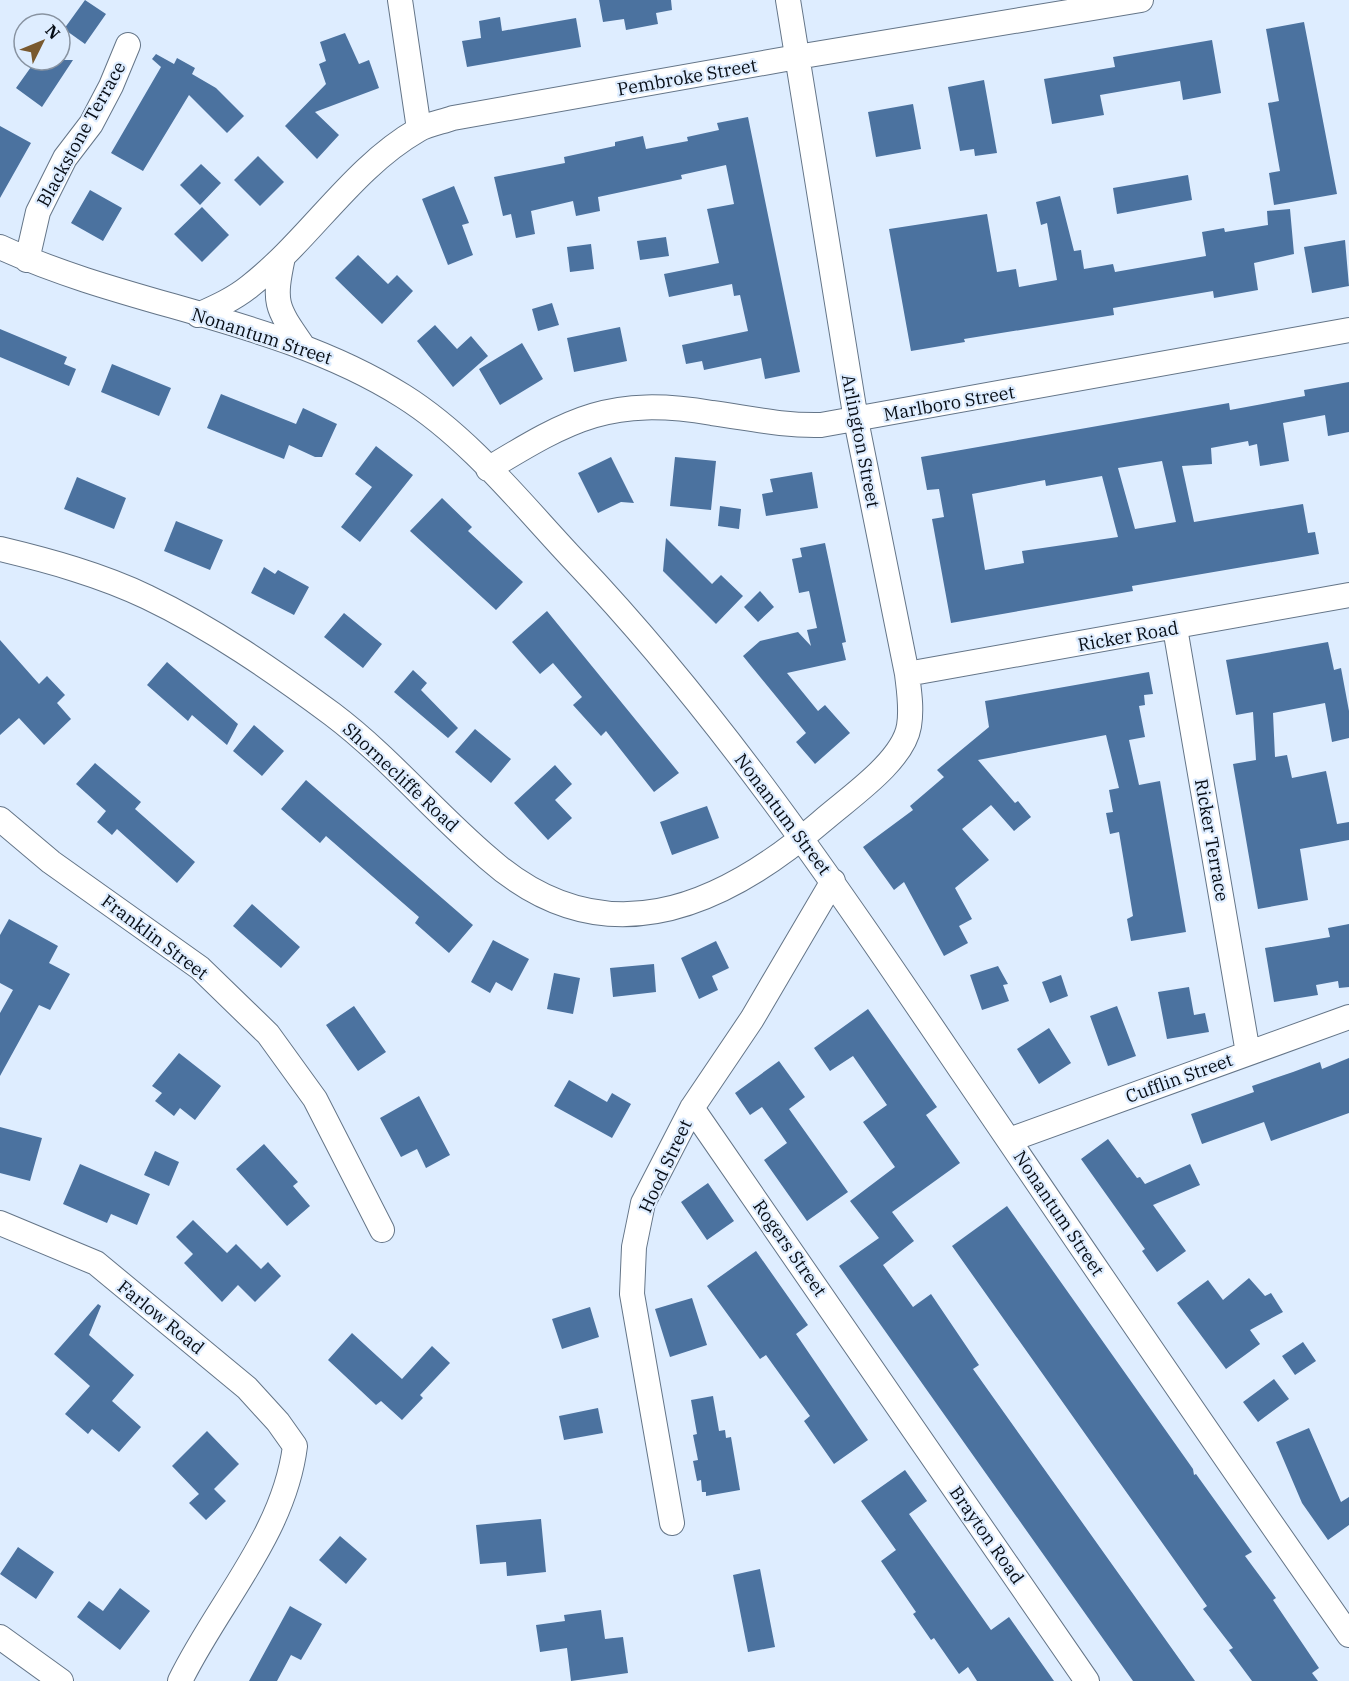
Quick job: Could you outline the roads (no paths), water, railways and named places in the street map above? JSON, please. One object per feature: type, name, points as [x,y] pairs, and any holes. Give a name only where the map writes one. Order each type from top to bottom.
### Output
[{"type":"street","points":[[400,0],[419,129]]},
{"type":"street","name":"Arlington Street","points":[[788,0],[856,420],[911,708],[909,729],[900,747],[887,764],[802,838]]},
{"type":"street","name":"Pembroke Street","points":[[198,315],[228,301],[250,286],[283,257],[385,154],[419,129],[453,118],[797,57],[1141,0]]},
{"type":"street","name":"Blackstone Terrace","points":[[27,260],[38,212],[65,158],[90,124],[111,86],[128,45]]},
{"type":"street","name":"Nonantum Street","points":[[0,247],[27,260],[303,346],[348,365],[407,398],[445,428],[488,469],[623,611],[674,671],[802,838],[1349,1635]]},
{"type":"street","points":[[283,257],[276,291],[282,316],[303,346]]},
{"type":"street","name":"Marlboro Street","points":[[488,469],[545,434],[587,416],[628,406],[681,408],[789,426],[856,420],[1349,330]]},
{"type":"street","name":"Shornecliffe Road","points":[[0,549],[56,562],[146,597],[208,630],[333,715],[387,760],[488,859],[539,896],[579,909],[629,915],[671,910],[715,894],[802,838]]},
{"type":"street","name":"Ricker Road","points":[[906,674],[1175,628],[1349,595]]},
{"type":"street","name":"Ricker Terrace","points":[[1175,628],[1248,1053]]},
{"type":"street","name":"Franklin Street","points":[[0,819],[51,862],[200,968],[268,1034],[315,1099],[382,1230]]},
{"type":"street","name":"Hood Street","points":[[672,1523],[632,1294],[634,1247],[643,1203],[692,1108],[752,1019],[833,881]]},
{"type":"street","name":"Cufflin Street","points":[[1009,1140],[1349,1017]]},
{"type":"street","name":"Rogers Street","points":[[692,1108],[828,1302],[884,1390]]},
{"type":"street","name":"Farlow Road","points":[[0,1223],[96,1263],[247,1388],[278,1422],[295,1447],[293,1466],[274,1519],[186,1671]]},
{"type":"street","name":"Brayton Road","points":[[884,1390],[1007,1563],[1087,1681]]},
{"type":"street","points":[[0,1637],[61,1681]]},
{"type":"street","points":[[162,1681],[186,1671]]}]
